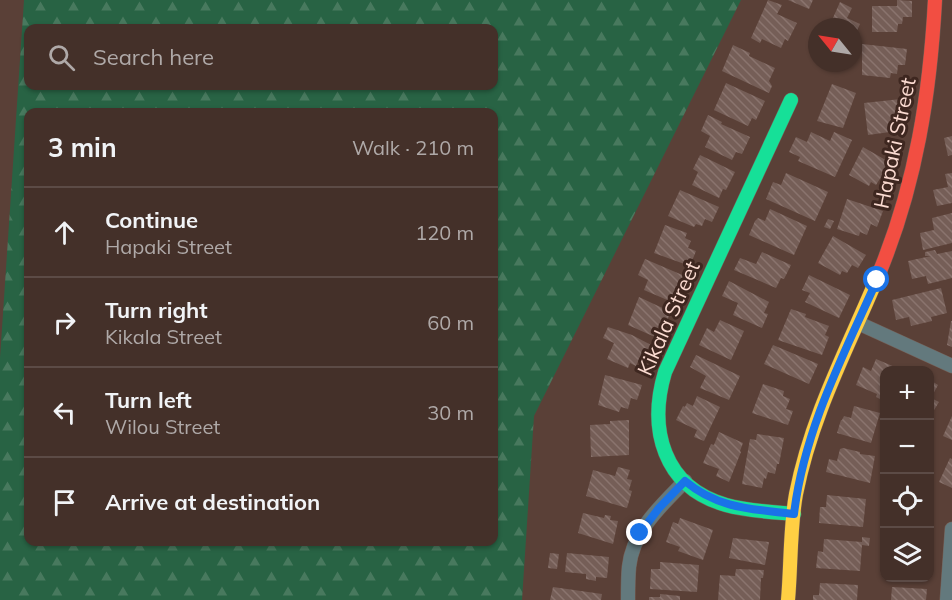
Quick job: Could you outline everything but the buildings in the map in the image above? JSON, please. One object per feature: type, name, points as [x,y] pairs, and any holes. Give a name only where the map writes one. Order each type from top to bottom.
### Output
[{"type":"street","name":"Hapaki Street","points":[[788,600],[794,514],[799,482],[814,425],[890,248],[913,175],[923,127],[932,60],[935,0]]},
{"type":"street","name":"Kikala Street","points":[[791,100],[660,385],[656,419],[659,436],[670,464],[685,481],[708,497],[724,504],[794,514]]},
{"type":"street","points":[[858,322],[952,366]]},
{"type":"street","points":[[628,600],[631,555],[640,533],[659,508],[685,481]]},
{"type":"street","points":[[947,600],[952,529]]},
{"type":"green space","points":[[24,0],[741,0],[534,416],[522,600],[0,600],[0,358]]},
{"type":"traffic: fast","points":[[791,100],[665,372],[658,414],[660,434],[666,453],[675,470],[688,485],[705,496],[726,505],[794,514]]},
{"type":"traffic: slow","points":[[788,600],[794,506],[803,464],[832,380],[880,271]]},
{"type":"traffic: jam","points":[[880,271],[903,205],[919,138],[929,70],[935,0]]},
{"type":"route","points":[[640,533],[659,508],[685,481],[716,502],[794,514],[803,466],[820,408],[877,280]]}]
